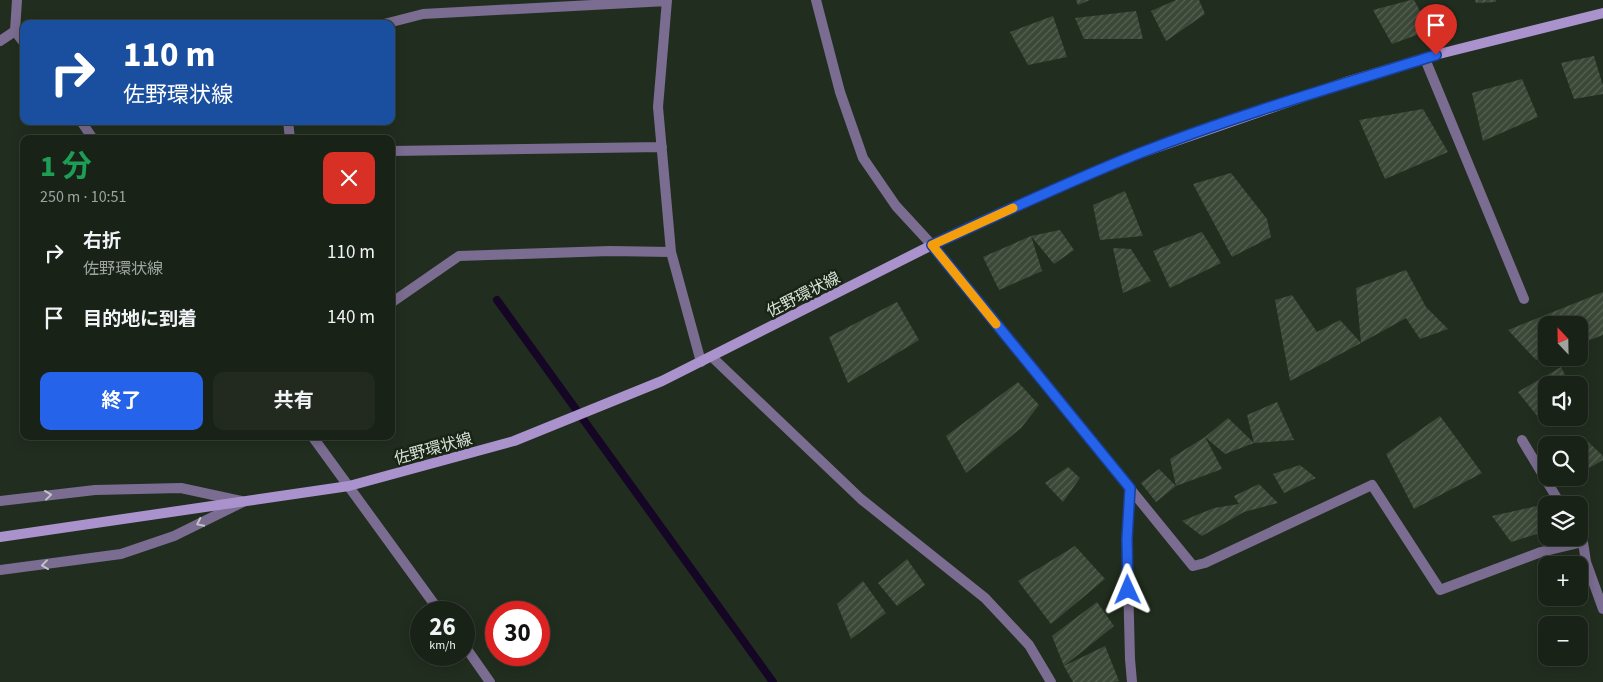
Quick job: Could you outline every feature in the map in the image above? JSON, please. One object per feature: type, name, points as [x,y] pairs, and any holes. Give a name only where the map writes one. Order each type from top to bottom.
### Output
[{"type":"main road","name":"佐野環状線","points":[[0,537],[348,486],[514,441],[662,381],[932,245],[1052,190],[1141,153],[1349,81],[1425,58],[1603,13]]},
{"type":"street","points":[[16,0],[14,31],[20,39]]},
{"type":"street","points":[[395,21],[423,14],[667,0],[658,107],[672,252],[701,362]]},
{"type":"street","points":[[816,0],[840,92],[863,158],[896,206],[932,245],[1193,566],[1205,563],[1372,485],[1440,590],[1559,546]]},
{"type":"street","points":[[0,41],[14,31]]},
{"type":"street","points":[[1425,58],[1524,299]]},
{"type":"street","points":[[395,151],[662,147]]},
{"type":"street","points":[[395,300],[459,256],[610,251],[672,252]]},
{"type":"street","points":[[712,357],[862,499],[986,598],[1029,645],[1051,682]]},
{"type":"street","points":[[315,440],[432,601]]},
{"type":"street","points":[[1522,440],[1556,496]]},
{"type":"street","points":[[0,501],[95,490],[181,488],[244,502]]},
{"type":"street","points":[[1130,488],[1127,539],[1132,682]]},
{"type":"street","points":[[0,570],[121,554],[174,536],[244,502]]},
{"type":"street","points":[[1583,546],[1586,562],[1603,609]]},
{"type":"street","points":[[475,661],[490,682]]},
{"type":"building","points":[[1076,0],[1090,0],[1078,5]]},
{"type":"building","points":[[1176,0],[1199,0],[1205,14],[1166,41],[1151,11]]},
{"type":"building","points":[[1414,0],[1430,30],[1392,44],[1373,10]]},
{"type":"building","points":[[1475,0],[1496,0],[1496,2],[1476,3]]},
{"type":"building","points":[[1136,11],[1143,39],[1084,39],[1075,18]]},
{"type":"building","points":[[1053,16],[1067,57],[1028,65],[1010,32]]},
{"type":"building","points":[[1594,56],[1603,86],[1603,94],[1574,99],[1561,63]]},
{"type":"building","points":[[1522,79],[1538,117],[1483,141],[1472,93]]},
{"type":"building","points":[[1423,109],[1448,152],[1385,179],[1359,120]]},
{"type":"building","points":[[1231,173],[1267,219],[1271,237],[1232,257],[1193,184]]},
{"type":"building","points":[[1125,191],[1143,236],[1100,240],[1093,205]]},
{"type":"building","points":[[1060,230],[1074,250],[1054,264],[1031,236]]},
{"type":"building","points":[[1202,232],[1221,263],[1170,288],[1153,251]]},
{"type":"building","points":[[1031,236],[1042,271],[999,290],[983,257]]},
{"type":"building","points":[[1113,248],[1131,249],[1151,281],[1123,293]]},
{"type":"building","points":[[1406,270],[1426,307],[1448,329],[1420,339],[1406,318],[1361,343],[1356,288]]},
{"type":"building","points":[[1603,292],[1603,335],[1588,341],[1588,316],[1543,316]]},
{"type":"building","points":[[1292,295],[1317,332],[1340,320],[1361,343],[1290,381],[1275,300]]},
{"type":"building","points":[[897,302],[919,340],[848,383],[829,337]]},
{"type":"building","points":[[1538,318],[1538,359],[1536,360],[1508,330]]},
{"type":"building","points":[[1561,367],[1566,376],[1546,376]]},
{"type":"building","points":[[1538,380],[1538,417],[1518,392]]},
{"type":"building","points":[[1018,382],[1039,405],[1021,428],[966,473],[946,436]]},
{"type":"building","points":[[1277,402],[1294,440],[1254,443],[1247,415]]},
{"type":"building","points":[[1440,416],[1482,473],[1414,509],[1386,454]]},
{"type":"building","points":[[1228,418],[1254,443],[1225,454],[1205,437]]},
{"type":"building","points":[[1205,437],[1222,469],[1176,486],[1170,459]]},
{"type":"building","points":[[1588,442],[1603,456],[1603,460],[1588,469]]},
{"type":"building","points":[[1300,465],[1316,478],[1284,493],[1273,474]]},
{"type":"building","points":[[1068,467],[1080,478],[1063,502],[1045,483]]},
{"type":"building","points":[[1159,469],[1176,486],[1156,502],[1141,483]]},
{"type":"building","points":[[1259,484],[1278,503],[1244,512],[1202,536],[1182,521],[1214,508],[1239,504],[1234,496]]},
{"type":"building","points":[[1537,506],[1538,534],[1511,542],[1492,516]]},
{"type":"building","points":[[1075,546],[1105,579],[1051,624],[1018,581]]},
{"type":"building","points":[[907,559],[925,585],[897,606],[878,583]]},
{"type":"building","points":[[863,581],[886,613],[851,639],[837,604]]},
{"type":"building","points":[[1097,602],[1114,626],[1064,666],[1052,636]]},
{"type":"building","points":[[1105,646],[1119,681],[1073,682],[1064,666]]},
{"type":"waterway","points":[[497,300],[773,682]]},
{"type":"slow traffic","points":[[996,324],[932,245],[1013,208]]},
{"type":"route","points":[[1128,590],[1127,539],[1130,488],[932,245],[1052,190],[1141,153],[1349,81],[1436,55]]}]
